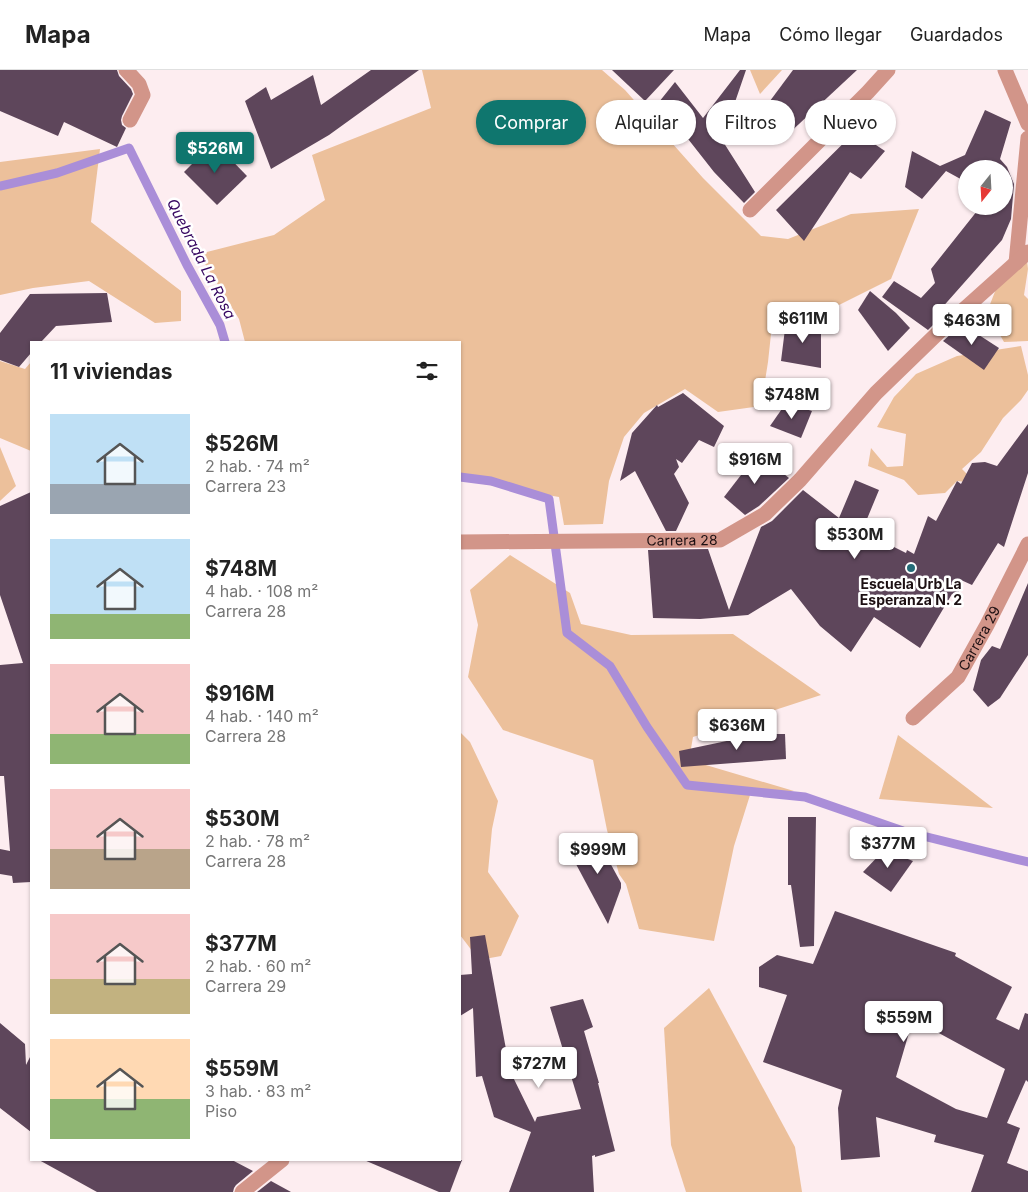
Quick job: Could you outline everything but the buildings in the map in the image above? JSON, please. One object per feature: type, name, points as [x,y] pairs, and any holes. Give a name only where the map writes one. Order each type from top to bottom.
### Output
[{"type":"street","points":[[126,70],[139,84],[143,95],[130,120]]},
{"type":"street","points":[[750,210],[888,70]]},
{"type":"street","points":[[1005,70],[1028,124]]},
{"type":"street","points":[[1016,263],[1028,138]]},
{"type":"street","name":"Carrera 28","points":[[461,542],[720,540],[765,514],[800,480],[876,393],[942,329],[1028,252]]},
{"type":"street","name":"Carrera 29","points":[[913,718],[958,677],[988,624],[1028,544]]},
{"type":"street","points":[[242,1192],[281,1161]]},
{"type":"shaded area","points":[[422,70],[602,70],[634,100],[596,100],[596,145],[674,145],[703,178],[761,236],[788,239],[851,214],[919,209],[891,279],[827,311],[774,306],[761,406],[718,412],[685,389],[644,413],[624,437],[609,481],[603,524],[564,525],[559,497],[461,480],[461,341],[245,341],[239,319],[199,254],[274,235],[325,200],[312,155],[431,108]]},
{"type":"shaded area","points":[[750,70],[782,70],[760,94]]},
{"type":"shaded area","points":[[100,149],[91,222],[181,291],[181,321],[155,323],[89,281],[33,288],[0,295],[0,162]]},
{"type":"shaded area","points":[[1027,260],[1028,269],[1024,295],[1028,299],[1028,341],[1004,342],[987,312],[996,289]]},
{"type":"shaded area","points":[[1021,346],[1028,375],[1028,390],[1003,418],[981,452],[962,469],[976,483],[957,481],[945,493],[918,495],[904,480],[868,466],[871,448],[887,467],[903,466],[906,434],[877,427],[894,397],[916,374],[957,356]]},
{"type":"shaded area","points":[[0,361],[25,369],[30,363],[30,451],[0,438]]},
{"type":"shaded area","points":[[0,447],[16,486],[0,501]]},
{"type":"shaded area","points":[[510,555],[570,593],[581,624],[631,635],[733,634],[821,695],[693,737],[689,760],[794,791],[751,792],[734,846],[714,941],[639,929],[626,884],[619,874],[607,830],[593,760],[503,730],[468,677],[478,625],[470,590]]},
{"type":"shaded area","points":[[461,733],[470,742],[498,801],[492,829],[488,872],[519,916],[501,956],[479,960],[461,936]]},
{"type":"shaded area","points":[[898,735],[993,808],[879,799]]},
{"type":"shaded area","points":[[709,988],[795,1147],[802,1192],[686,1192],[671,1145],[664,1028]]},
{"type":"waterway","name":"Quebrada La Rosa","points":[[0,186],[57,173],[129,148],[187,265],[220,325],[225,341]]},
{"type":"waterway","name":"Quebrada La Rosa","points":[[461,477],[491,481],[549,499],[567,633],[610,666],[647,727],[687,785],[805,797],[903,831],[1028,862]]},
{"type":"place","name":"Escuela Urb La Esperanza N. 2","points":[[911,568]]}]
